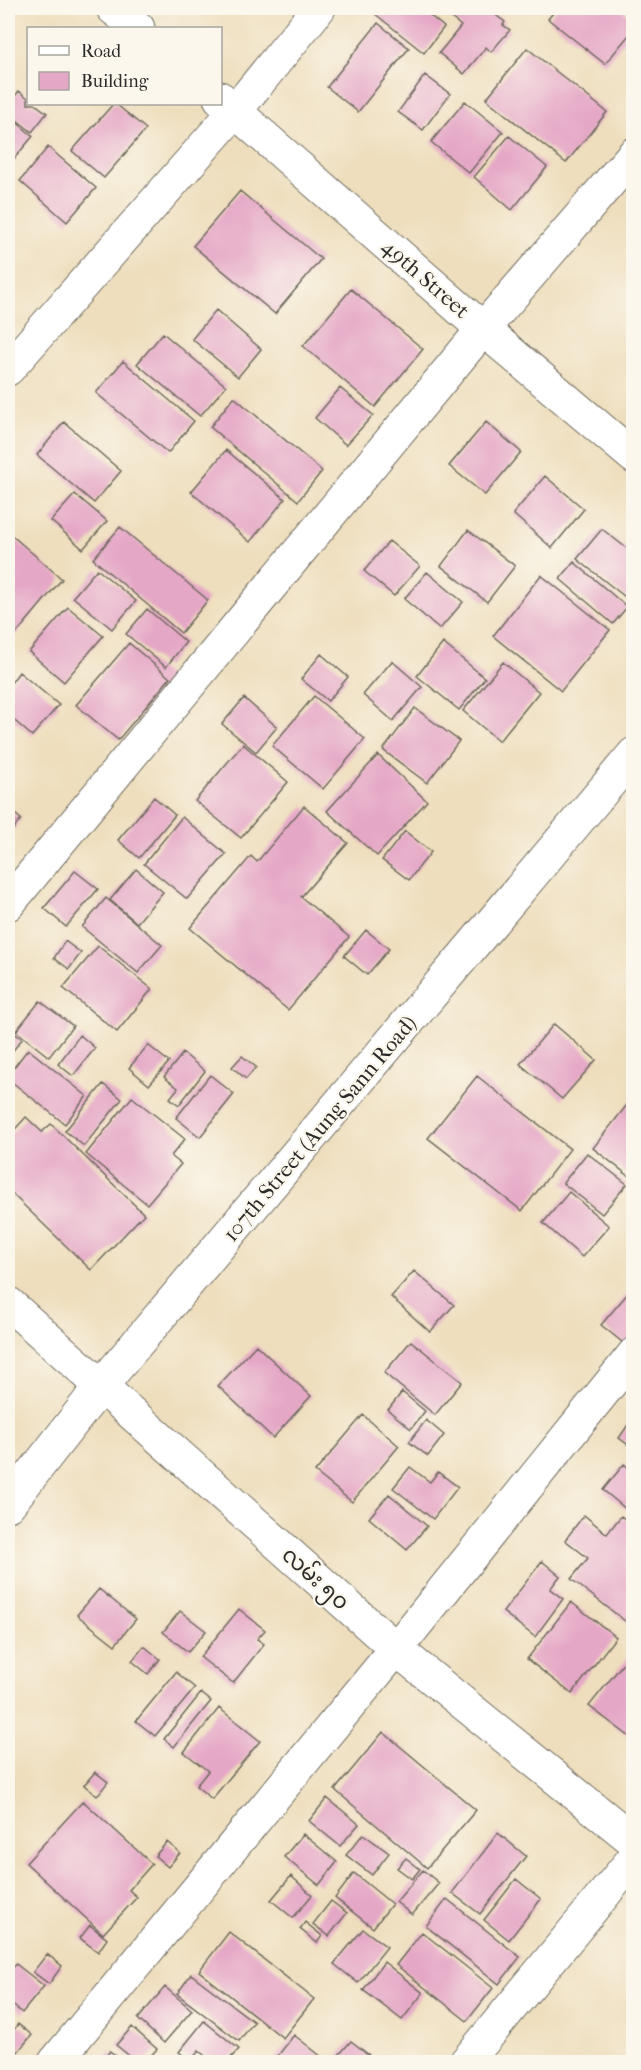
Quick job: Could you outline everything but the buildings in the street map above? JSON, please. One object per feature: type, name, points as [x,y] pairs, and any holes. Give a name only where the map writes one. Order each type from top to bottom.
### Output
[{"type":"street","points":[[113,8],[137,27]]},
{"type":"street","points":[[8,369],[228,104],[319,8]]},
{"type":"street","name":"49th Street","points":[[228,104],[633,457]]},
{"type":"street","points":[[8,904],[483,328],[633,154]]},
{"type":"street","name":"107th Street (Aung Sann Road)","points":[[8,1504],[101,1386],[633,754]]},
{"type":"street","name":"လမ်း ၅၀","points":[[8,1303],[396,1649],[633,1841]]},
{"type":"street","points":[[55,2062],[396,1649],[633,1354]]},
{"type":"street","points":[[466,2062],[633,1858]]}]
